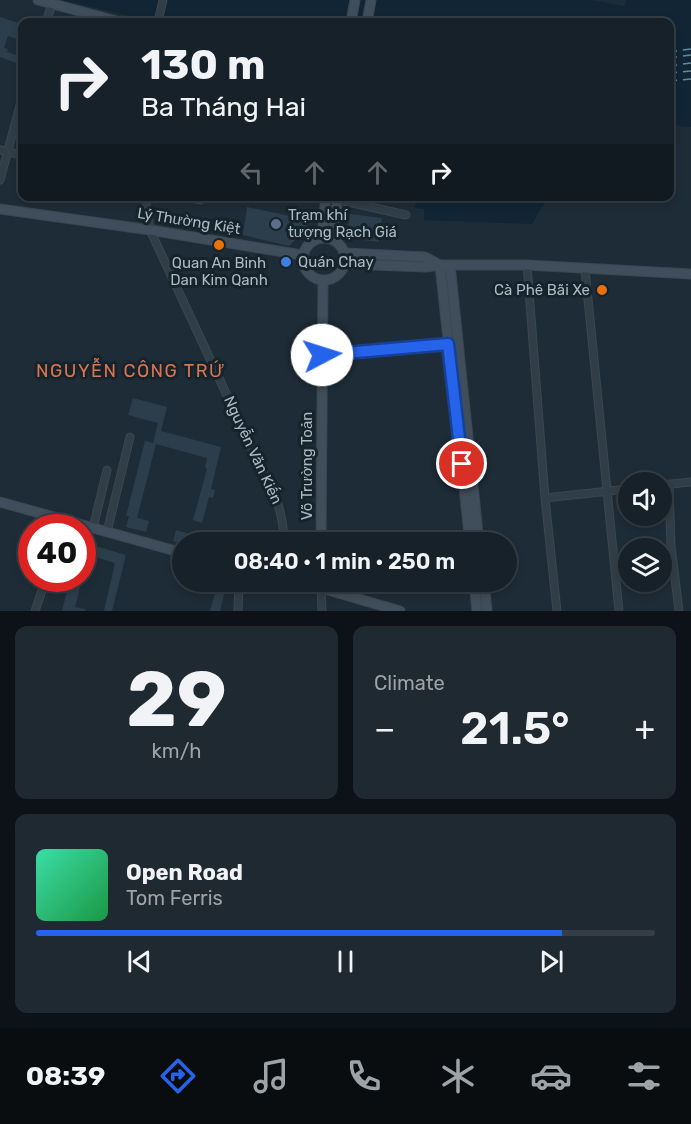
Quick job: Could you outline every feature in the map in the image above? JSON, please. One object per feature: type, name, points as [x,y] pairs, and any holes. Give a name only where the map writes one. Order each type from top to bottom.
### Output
[{"type":"street","points":[[38,0],[105,18]]},
{"type":"street","points":[[159,18],[163,0]]},
{"type":"street","points":[[352,18],[355,0]]},
{"type":"street","points":[[368,18],[371,0]]},
{"type":"street","points":[[47,18],[52,4]]},
{"type":"street","points":[[0,180],[4,151],[18,110]]},
{"type":"street","name":"Nguyễn Văn Kiến","points":[[146,201],[150,230],[243,431],[278,500],[284,532]]},
{"type":"street","points":[[322,237],[326,201]]},
{"type":"street","points":[[335,240],[322,237],[309,243],[302,255],[309,275],[323,280],[337,276],[345,264],[345,253],[335,240],[337,201]]},
{"type":"street","points":[[349,201],[406,215]]},
{"type":"street","name":"Lý Thường Kiệt","points":[[0,209],[150,230],[302,255]]},
{"type":"street","points":[[345,253],[424,257],[440,265]]},
{"type":"street","points":[[345,264],[426,267],[527,265],[691,274]]},
{"type":"street","points":[[440,265],[448,344],[477,532]]},
{"type":"street","points":[[450,265],[469,532]]},
{"type":"street","points":[[527,265],[545,498],[557,611]]},
{"type":"street","points":[[585,269],[619,611]]},
{"type":"street","name":"Võ Trường Toản","points":[[321,532],[323,280]]},
{"type":"street","points":[[322,355],[448,344]]},
{"type":"street","points":[[107,532],[130,437]]},
{"type":"street","points":[[96,516],[107,470]]},
{"type":"street","points":[[672,484],[691,482]]},
{"type":"street","points":[[545,498],[618,490]]},
{"type":"street","points":[[0,502],[36,514]]},
{"type":"street","points":[[669,526],[679,611]]},
{"type":"street","points":[[96,529],[172,550]]},
{"type":"street","points":[[35,611],[42,592]]},
{"type":"street","points":[[238,611],[239,592]]},
{"type":"street","points":[[321,592],[322,611]]},
{"type":"street","points":[[342,592],[400,611]]},
{"type":"street","points":[[475,592],[477,611]]},
{"type":"street","points":[[485,592],[487,611]]},
{"type":"water","points":[[62,0],[590,0],[624,6],[626,0],[691,0],[691,127],[674,125],[674,18],[138,18]]},
{"type":"water","points":[[416,201],[546,201],[532,224],[424,220],[424,209],[415,208]]},
{"type":"building","points":[[0,17],[18,23],[18,39],[8,36],[4,48],[8,49],[7,52],[18,56],[18,64],[0,57]]},
{"type":"building","name":"Trạm khí tượng Rạch Giá","points":[[247,207],[309,220],[307,229],[289,246],[243,235]]},
{"type":"building","points":[[350,214],[382,218],[380,229],[395,231],[399,234],[398,240],[379,237],[379,242],[347,238]]},
{"type":"building","points":[[133,398],[167,407],[161,431],[221,447],[211,489],[215,490],[213,498],[209,497],[202,523],[193,520],[207,469],[205,468],[207,458],[156,444],[137,518],[149,521],[146,532],[126,527],[129,516],[126,516],[145,441],[153,443],[158,423],[128,415]]},
{"type":"building","points":[[96,546],[126,555],[112,611],[104,611],[115,563],[96,557]]},
{"type":"building","points":[[67,592],[79,592],[75,607],[85,609],[85,611],[62,611]]},
{"type":"building","points":[[215,592],[225,592],[220,611],[210,611]]},
{"type":"ferry route","points":[[674,51],[691,49]]},
{"type":"ferry route","points":[[674,57],[691,55]]},
{"type":"ferry route","points":[[674,65],[691,63]]},
{"type":"ferry route","points":[[674,73],[691,71]]},
{"type":"ferry route","points":[[674,81],[691,79]]},
{"type":"place","name":"Trạm khí tượng Rạch Giá","points":[[276,224]]},
{"type":"place","name":"Quan An Binh Dan Kim Qanh","points":[[219,245]]},
{"type":"place","name":"Quán Chay","points":[[286,262]]},
{"type":"place","name":"Cà Phê Bãi Xe","points":[[602,290]]},
{"type":"district","name":"NGUYỄN CÔNG TRỨ","points":[[131,371]]},
{"type":"route","points":[[322,355],[448,344],[462,464]]}]
